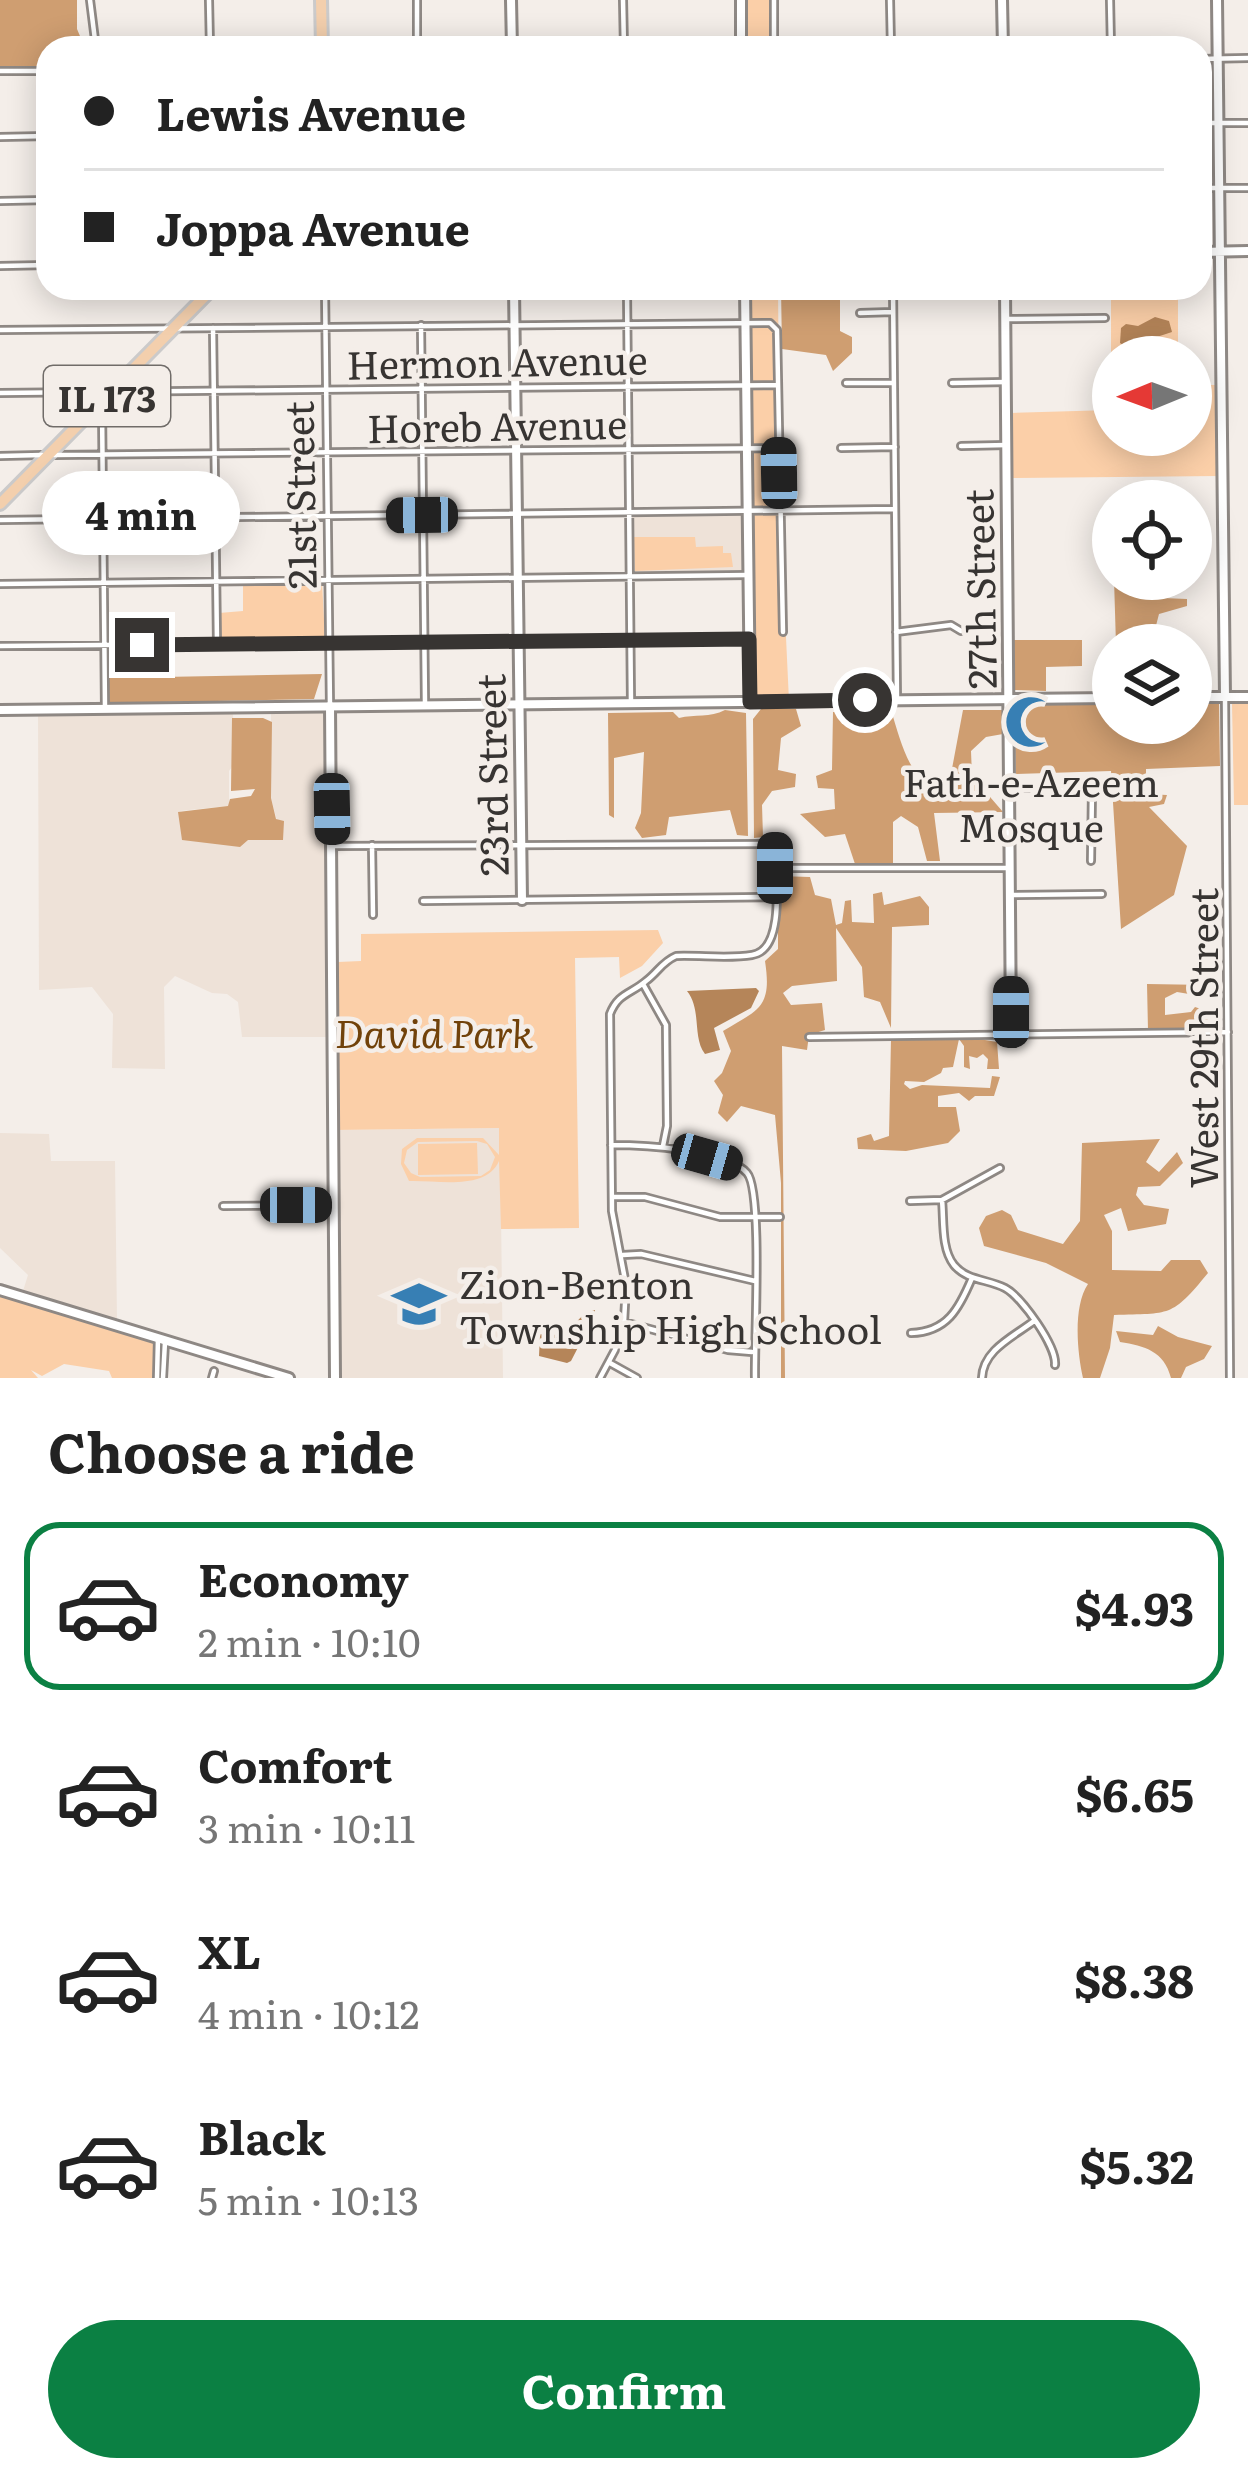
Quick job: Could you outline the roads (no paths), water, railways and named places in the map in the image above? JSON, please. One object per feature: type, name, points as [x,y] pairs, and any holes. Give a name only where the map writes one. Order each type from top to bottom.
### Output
[{"type":"main road","points":[[321,0],[322,36]]},
{"type":"main road","name":"IL 173","points":[[0,504],[201,300]]},
{"type":"street","points":[[90,0],[94,36]]},
{"type":"street","points":[[209,0],[209,36]]},
{"type":"street","points":[[417,0],[418,36]]},
{"type":"street","points":[[511,0],[512,36]]},
{"type":"street","points":[[623,0],[624,36]]},
{"type":"street","points":[[741,0],[741,36]]},
{"type":"street","points":[[774,0],[774,36]]},
{"type":"street","points":[[890,0],[891,36]]},
{"type":"street","points":[[1002,0],[1003,36]]},
{"type":"street","points":[[1110,0],[1111,36]]},
{"type":"street","points":[[1217,0],[1225,697]]},
{"type":"street","points":[[1212,59],[1248,58]]},
{"type":"street","points":[[0,71],[36,71]]},
{"type":"street","points":[[1212,123],[1248,123]]},
{"type":"street","points":[[0,137],[36,136]]},
{"type":"street","points":[[1212,188],[1248,188]]},
{"type":"street","points":[[0,201],[36,200]]},
{"type":"street","points":[[1212,252],[1248,251]]},
{"type":"street","points":[[0,266],[36,266]]},
{"type":"street","name":"21st Street","points":[[325,300],[334,1378]]},
{"type":"street","name":"23rd Street","points":[[514,300],[522,900]]},
{"type":"street","points":[[627,300],[632,703]]},
{"type":"street","points":[[745,300],[750,702]]},
{"type":"street","points":[[893,300],[896,700]]},
{"type":"street","name":"27th Street","points":[[1005,300],[1011,1033]]},
{"type":"street","points":[[860,313],[893,312]]},
{"type":"street","points":[[1006,319],[1105,318]]},
{"type":"street","points":[[0,330],[765,321],[777,330],[784,632]]},
{"type":"street","points":[[421,325],[425,705]]},
{"type":"street","points":[[213,328],[217,644]]},
{"type":"street","points":[[952,383],[1006,382]]},
{"type":"street","points":[[846,383],[894,383]]},
{"type":"street","name":"Hermon Avenue","points":[[0,393],[107,396],[214,390],[778,385]]},
{"type":"street","points":[[105,708],[103,455],[107,396]]},
{"type":"street","points":[[961,446],[1007,445]]},
{"type":"street","points":[[841,448],[895,447]]},
{"type":"street","name":"Horeb Avenue","points":[[0,456],[779,448]]},
{"type":"street","points":[[0,520],[895,509]]},
{"type":"street","points":[[0,584],[748,575]]},
{"type":"street","points":[[896,632],[951,625],[961,631]]},
{"type":"street","points":[[0,646],[749,639]]},
{"type":"street","points":[[1212,697],[1248,697]]},
{"type":"street","name":"West 29th Street","points":[[1225,697],[1230,1378]]},
{"type":"street","points":[[0,710],[1092,698]]},
{"type":"street","points":[[1010,788],[1092,790],[1091,861]]},
{"type":"street","points":[[332,846],[771,842],[775,934],[766,950],[752,955],[676,956],[643,984],[615,996],[610,1014],[612,1197],[623,1255],[624,1322],[610,1363],[599,1378]]},
{"type":"street","points":[[372,845],[373,915]]},
{"type":"street","points":[[775,868],[1010,868]]},
{"type":"street","points":[[1010,895],[1102,894]]},
{"type":"street","points":[[423,901],[775,897]]},
{"type":"street","points":[[643,984],[666,1025],[663,1145]]},
{"type":"street","points":[[809,1037],[1228,1032]]},
{"type":"street","points":[[611,1145],[663,1145],[741,1168],[753,1183],[754,1378]]},
{"type":"street","points":[[910,1201],[941,1200],[1000,1168]]},
{"type":"street","points":[[612,1197],[645,1197],[720,1217],[780,1217]]},
{"type":"street","points":[[941,1200],[948,1254],[957,1268],[1010,1291],[1052,1346],[1055,1365]]},
{"type":"street","points":[[223,1206],[334,1205]]},
{"type":"street","points":[[623,1255],[641,1254],[754,1281]]},
{"type":"street","points":[[910,1333],[934,1329],[955,1314],[972,1278]]},
{"type":"street","points":[[0,1291],[289,1378]]},
{"type":"street","points":[[624,1322],[728,1350],[754,1351]]},
{"type":"street","points":[[982,1378],[990,1354],[1034,1322]]},
{"type":"street","points":[[160,1378],[162,1339]]},
{"type":"street","points":[[610,1363],[637,1378]]},
{"type":"place","name":"Fath-e-Azeem Mosque","points":[[1031,722]]},
{"type":"place","name":"Zion-Benton Township High School","points":[[419,1304]]},
{"type":"park label","name":"David Park","points":[[434,1031]]}]
